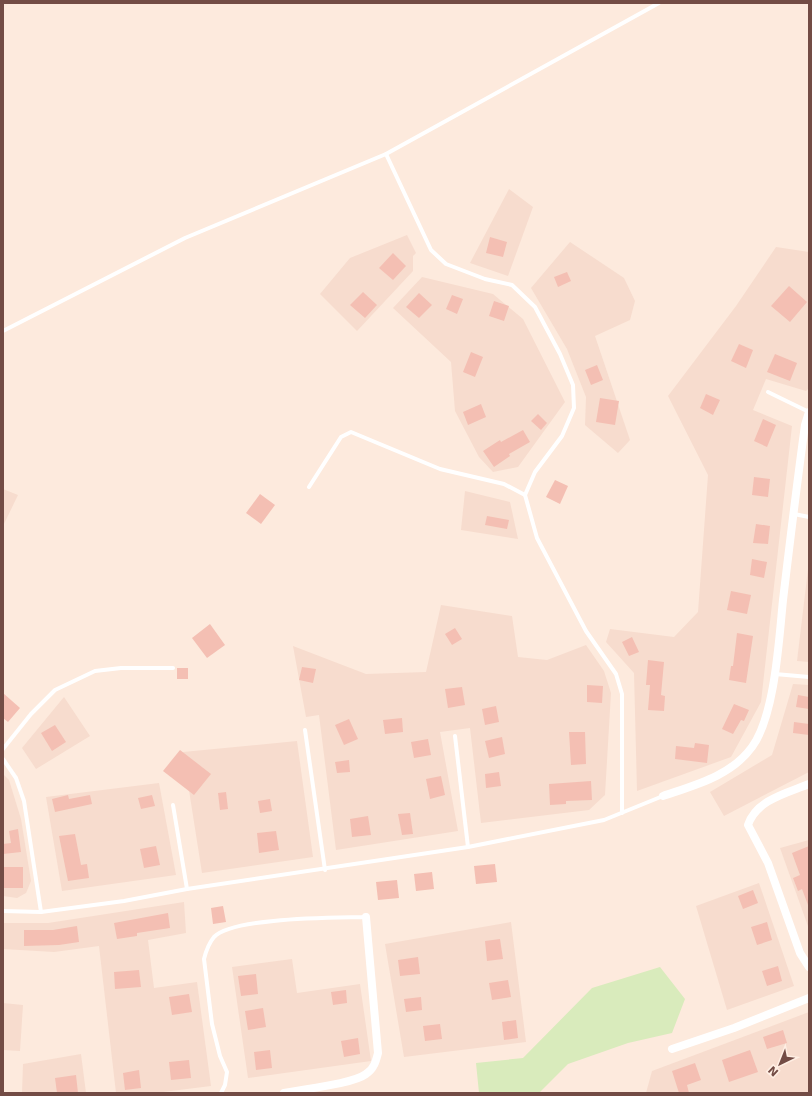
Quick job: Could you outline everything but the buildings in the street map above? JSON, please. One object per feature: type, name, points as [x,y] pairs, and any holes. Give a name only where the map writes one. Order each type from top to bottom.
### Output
[{"type":"street","points":[[663,796],[710,780],[740,760],[752,748],[765,722],[774,674],[804,425],[809,412]]},
{"type":"street","points":[[809,784],[769,800],[754,813],[748,825],[768,863],[800,953],[809,967]]},
{"type":"street","points":[[284,1093],[356,1079],[367,1074],[375,1065],[378,1053],[366,917]]},
{"type":"street","points":[[672,1048],[734,1028],[809,998]]},
{"type":"lane","points":[[3,330],[185,238],[386,154],[659,3]]},
{"type":"lane","points":[[386,154],[431,250],[446,264],[485,279],[512,285],[535,307],[560,354],[573,385],[574,408],[562,436],[536,472],[525,495],[536,538],[586,631],[616,674],[622,694],[622,813]]},
{"type":"lane","points":[[768,392],[809,412]]},
{"type":"lane","points":[[309,487],[341,437],[351,432],[440,470],[504,484],[525,495]]},
{"type":"lane","points":[[794,514],[809,517]]},
{"type":"lane","points":[[3,749],[31,714],[55,690],[96,671],[121,668],[173,668]]},
{"type":"lane","points":[[774,674],[809,677]]},
{"type":"lane","points":[[305,730],[325,870]]},
{"type":"lane","points":[[455,736],[468,847]]},
{"type":"lane","points":[[3,760],[16,778],[24,801],[41,912]]},
{"type":"lane","points":[[3,911],[41,912],[187,889],[325,870],[468,847],[604,820],[663,796]]},
{"type":"lane","points":[[173,805],[187,889]]},
{"type":"lane","points":[[221,1093],[225,1085],[227,1072],[220,1056],[212,1024],[204,959],[206,950],[214,936],[223,931],[268,921],[366,917]]},
{"type":"shaded area","points":[[509,189],[533,207],[508,276],[470,263]]},
{"type":"shaded area","points":[[407,235],[416,253],[413,256],[413,271],[357,331],[320,294],[350,258]]},
{"type":"shaded area","points":[[570,242],[624,278],[635,301],[630,320],[595,336],[630,440],[618,453],[585,425],[586,397],[567,349],[531,288]]},
{"type":"shaded area","points":[[776,247],[809,252],[809,388],[806,391],[766,379],[753,410],[792,426],[761,702],[731,757],[637,791],[634,673],[606,642],[610,629],[674,637],[698,612],[708,475],[668,396],[736,306]]},
{"type":"shaded area","points":[[422,277],[493,294],[523,319],[565,402],[518,467],[493,472],[479,457],[455,411],[451,362],[393,308]]},
{"type":"shaded area","points":[[3,489],[18,495],[3,526]]},
{"type":"shaded area","points":[[465,491],[510,502],[518,539],[461,530]]},
{"type":"shaded area","points":[[809,561],[809,662],[797,661]]},
{"type":"shaded area","points":[[441,605],[512,616],[518,657],[547,660],[586,645],[604,671],[611,693],[605,795],[589,810],[481,823],[470,728],[440,732],[458,831],[336,850],[319,715],[306,717],[293,646],[366,674],[426,672]]},
{"type":"shaded area","points":[[793,684],[809,685],[809,772],[724,816],[710,792],[772,755]]},
{"type":"shaded area","points":[[64,697],[90,736],[36,769],[22,748]]},
{"type":"shaded area","points":[[297,741],[313,857],[202,873],[183,752]]},
{"type":"shaded area","points":[[3,774],[9,780],[21,819],[31,881],[26,893],[17,898],[3,896]]},
{"type":"shaded area","points":[[159,783],[176,875],[62,891],[46,797]]},
{"type":"shaded area","points":[[809,840],[809,929],[780,848]]},
{"type":"shaded area","points":[[759,883],[794,986],[727,1010],[696,906]]},
{"type":"shaded area","points":[[184,902],[186,933],[148,940],[154,988],[197,982],[211,1086],[155,1093],[116,1093],[99,946],[54,952],[3,949],[3,923],[48,923]]},
{"type":"shaded area","points":[[511,922],[526,1042],[404,1057],[385,944]]},
{"type":"shaded area","points":[[292,959],[297,993],[360,984],[371,1061],[248,1078],[232,967]]},
{"type":"shaded area","points":[[3,1003],[23,1005],[20,1051],[3,1050]]},
{"type":"shaded area","points":[[809,1012],[809,1093],[646,1093],[652,1071]]},
{"type":"shaded area","points":[[81,1054],[86,1093],[22,1093],[23,1064]]},
{"type":"green space","points":[[660,967],[685,999],[672,1033],[628,1043],[568,1064],[539,1093],[479,1093],[476,1063],[523,1058],[592,988]]}]
